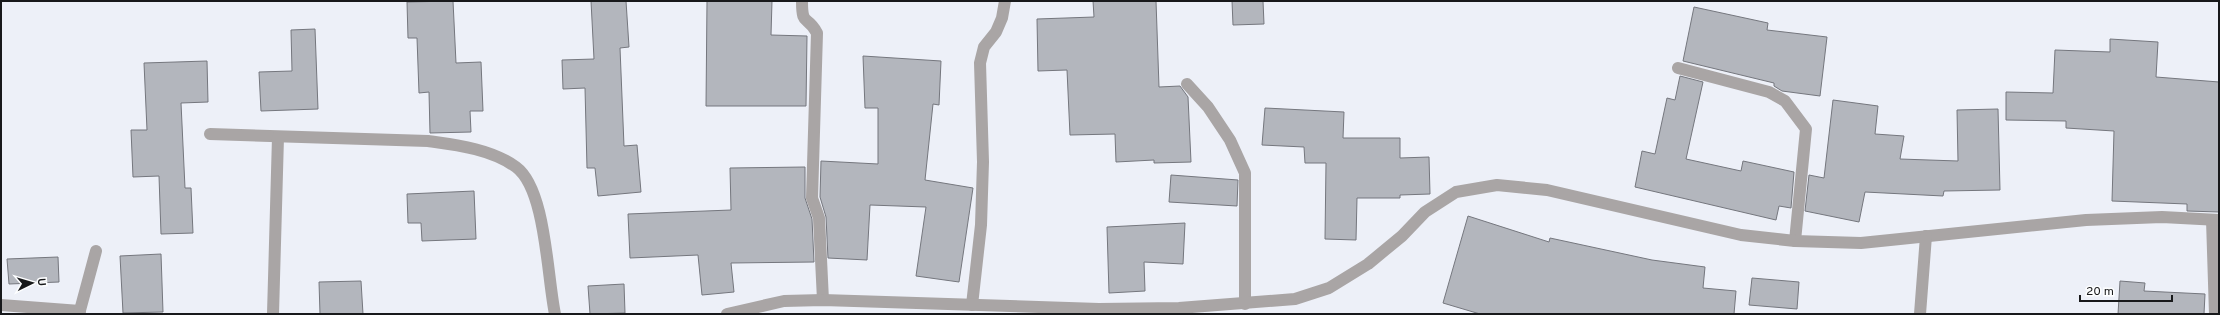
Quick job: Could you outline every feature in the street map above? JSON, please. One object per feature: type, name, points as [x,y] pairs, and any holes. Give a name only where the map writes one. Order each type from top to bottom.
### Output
[{"type":"street","points":[[802,1],[801,15],[803,19],[813,25],[817,33],[812,198],[819,218],[823,300]]},
{"type":"street","points":[[972,305],[981,225],[983,162],[980,63],[984,47],[996,32],[1002,18],[1006,1]]},
{"type":"street","points":[[1678,68],[1769,92],[1785,101],[1806,129],[1795,241]]},
{"type":"street","points":[[1187,84],[1208,107],[1230,140],[1245,174],[1245,304]]},
{"type":"street","points":[[210,134],[428,141],[462,146],[495,157],[516,167],[530,184],[540,209],[549,287],[555,314]]},
{"type":"street","points":[[273,314],[278,137]]},
{"type":"street","points":[[727,314],[784,301],[823,300],[1099,309],[1179,308],[1295,299],[1329,288],[1368,264],[1402,236],[1425,212],[1456,192],[1497,184],[1547,190],[1741,235],[1795,241],[1861,243],[2086,220],[2162,217],[2215,220],[2215,314]]},
{"type":"street","points":[[1920,314],[1926,236]]},
{"type":"street","points":[[1,305],[79,312],[96,251]]},
{"type":"building","points":[[453,1],[456,63],[481,62],[483,111],[470,111],[471,132],[430,133],[429,92],[419,93],[417,38],[408,38],[407,2]]},
{"type":"building","points":[[591,1],[626,1],[629,47],[620,48],[624,146],[637,145],[641,192],[598,196],[595,168],[587,168],[585,88],[563,89],[562,60],[594,59]]},
{"type":"building","points":[[707,1],[772,1],[771,35],[807,36],[806,106],[706,106]]},
{"type":"building","points":[[1093,1],[1156,1],[1159,87],[1180,86],[1188,97],[1191,162],[1154,163],[1154,160],[1116,162],[1115,134],[1070,135],[1067,70],[1038,71],[1037,19],[1094,17]]},
{"type":"building","points":[[1232,1],[1263,1],[1264,24],[1233,25]]},
{"type":"building","points":[[1694,7],[1768,23],[1767,30],[1827,37],[1820,96],[1782,91],[1774,86],[1774,83],[1683,61]]},
{"type":"building","points":[[315,29],[318,109],[261,111],[259,72],[292,71],[291,30]]},
{"type":"building","points":[[2110,39],[2158,42],[2156,77],[2219,82],[2219,212],[2187,211],[2187,204],[2112,201],[2114,131],[2066,128],[2066,121],[2006,120],[2006,92],[2053,93],[2055,50],[2110,52]]},
{"type":"building","points":[[863,56],[941,61],[939,105],[933,104],[925,180],[973,188],[959,282],[916,276],[926,207],[870,205],[867,260],[828,258],[826,217],[820,197],[821,161],[878,164],[878,108],[865,108]]},
{"type":"building","points":[[207,61],[208,102],[181,103],[185,188],[191,188],[193,233],[161,234],[159,176],[133,177],[131,130],[147,130],[144,63]]},
{"type":"building","points":[[1680,76],[1703,82],[1686,159],[1741,171],[1743,161],[1794,172],[1791,208],[1779,206],[1776,220],[1635,187],[1642,151],[1655,154],[1667,98],[1675,100]]},
{"type":"building","points":[[1833,100],[1878,106],[1875,134],[1904,136],[1900,159],[1958,161],[1957,110],[1998,109],[2000,190],[1944,191],[1943,196],[1865,192],[1859,222],[1805,211],[1809,175],[1824,178]]},
{"type":"building","points":[[1265,108],[1344,112],[1343,138],[1400,138],[1400,158],[1429,157],[1430,194],[1400,195],[1400,198],[1357,198],[1356,240],[1325,239],[1326,163],[1305,163],[1304,147],[1262,145]]},
{"type":"building","points":[[805,167],[805,198],[812,219],[814,262],[731,263],[734,292],[702,295],[698,255],[630,258],[628,214],[731,210],[730,168]]},
{"type":"building","points":[[1171,175],[1238,180],[1237,206],[1169,202]]},
{"type":"building","points":[[474,191],[476,239],[422,241],[421,223],[408,223],[407,194]]},
{"type":"building","points":[[1468,216],[1549,242],[1550,238],[1652,260],[1705,267],[1703,288],[1736,291],[1734,314],[1480,314],[1443,303]]},
{"type":"building","points":[[1185,223],[1183,264],[1144,262],[1145,291],[1109,293],[1107,227]]},
{"type":"building","points":[[161,254],[163,312],[123,313],[120,256]]},
{"type":"building","points":[[58,257],[59,282],[9,284],[7,259]]},
{"type":"building","points":[[1752,278],[1799,282],[1797,309],[1749,305]]},
{"type":"building","points":[[361,281],[363,314],[320,314],[319,282]]},
{"type":"building","points":[[2120,281],[2145,283],[2144,291],[2205,294],[2204,314],[2118,314]]},
{"type":"building","points":[[624,284],[625,313],[590,314],[588,286]]}]
